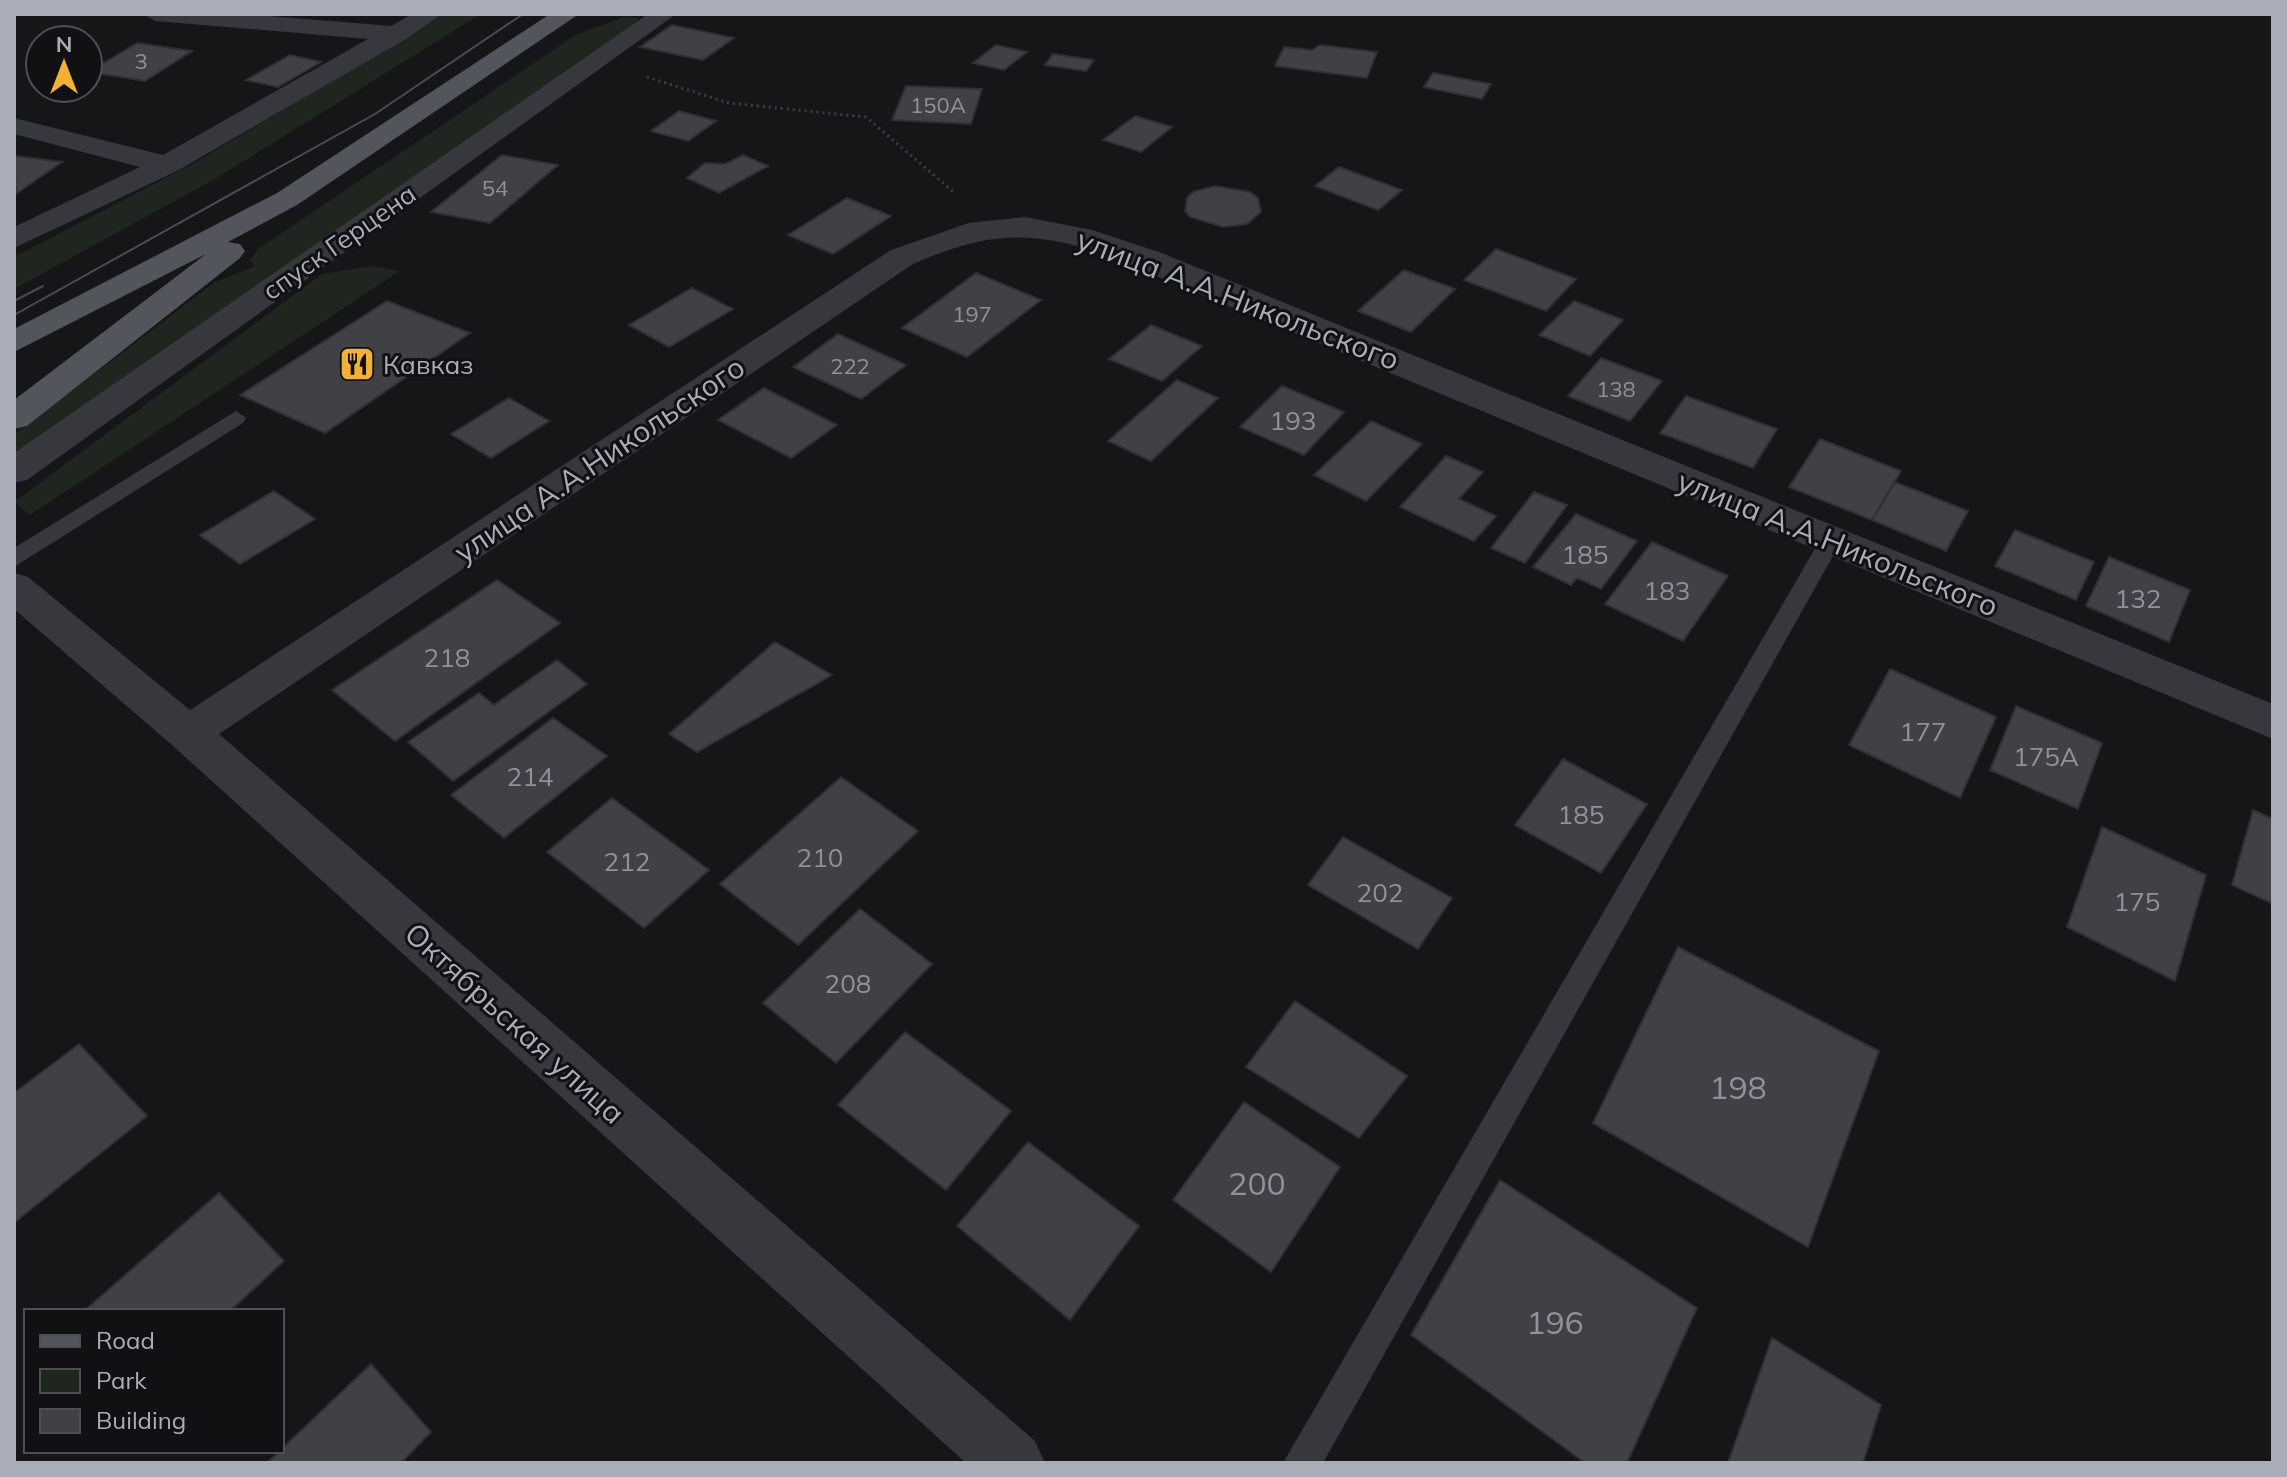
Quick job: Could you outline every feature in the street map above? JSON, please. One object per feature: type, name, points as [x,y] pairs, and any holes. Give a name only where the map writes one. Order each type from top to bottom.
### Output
[{"type":"main road","name":"спуск Герцена","points":[[14,342],[287,199],[567,14]]},
{"type":"main road","name":"спуск Герцена","points":[[14,418],[216,263],[287,199]]},
{"type":"street","points":[[155,14],[397,34]]},
{"type":"street","points":[[14,239],[167,165],[430,14]]},
{"type":"street","name":"спуск Герцена","points":[[14,471],[664,14]]},
{"type":"street","points":[[14,126],[167,165]]},
{"type":"street","name":"улица А.А.Никольского","points":[[188,733],[902,257],[951,234],[993,226],[1036,227],[1077,233],[1148,259],[2273,722]]},
{"type":"street","name":"Октябрьская улица","points":[[14,587],[188,733],[1013,1463]]},
{"type":"lane","points":[[14,559],[236,418]]},
{"type":"lane","points":[[1302,1463],[1831,540]]},
{"type":"path","points":[[596,62],[729,103],[866,117],[993,226]]},
{"type":"green space","points":[[443,14],[481,14],[215,179],[14,289],[14,257],[198,161]]},
{"type":"green space","points":[[625,17],[639,18],[632,26],[14,461],[14,435],[215,282],[255,266],[250,260],[258,249],[577,34]]},
{"type":"green space","points":[[372,266],[400,271],[30,515],[14,502],[322,274]]},
{"type":"building","points":[[672,25],[734,38],[703,60],[640,47]]},
{"type":"building","points":[[137,43],[192,51],[145,81],[104,74],[104,63]]},
{"type":"building","points":[[996,45],[1027,52],[1004,70],[973,63]]},
{"type":"building","points":[[1320,45],[1377,52],[1367,78],[1275,66],[1284,47],[1312,50]]},
{"type":"building","points":[[1053,54],[1094,60],[1086,71],[1045,65]]},
{"type":"building","points":[[290,55],[321,62],[278,87],[246,80]]},
{"type":"building","points":[[1433,73],[1491,84],[1482,99],[1424,87]]},
{"type":"building","points":[[906,86],[982,89],[971,124],[892,120]]},
{"type":"building","points":[[679,111],[716,121],[688,141],[651,131]]},
{"type":"building","points":[[1135,116],[1172,127],[1141,152],[1103,140]]},
{"type":"building","points":[[502,155],[558,165],[490,223],[431,212]]},
{"type":"building","points":[[743,155],[768,166],[719,193],[687,178],[705,163],[725,164]]},
{"type":"building","points":[[16,156],[62,162],[16,194]]},
{"type":"building","points":[[1339,167],[1402,190],[1378,210],[1315,186]]},
{"type":"building","points":[[1215,186],[1250,192],[1258,198],[1261,212],[1247,224],[1223,227],[1190,217],[1185,211],[1187,198],[1193,192]]},
{"type":"building","points":[[847,198],[891,216],[833,254],[788,235]]},
{"type":"building","points":[[1496,249],[1576,279],[1546,311],[1464,280]]},
{"type":"building","points":[[1404,270],[1455,289],[1411,332],[1358,311]]},
{"type":"building","points":[[976,273],[1041,300],[967,357],[902,328]]},
{"type":"building","points":[[692,288],[733,309],[669,347],[629,325]]},
{"type":"building","name":"Кавказ","points":[[387,301],[470,333],[325,433],[240,395]]},
{"type":"building","points":[[1574,301],[1623,320],[1590,356],[1539,335]]},
{"type":"building","points":[[1151,325],[1202,346],[1162,381],[1109,359]]},
{"type":"building","points":[[838,334],[906,365],[861,399],[793,367]]},
{"type":"building","points":[[1601,358],[1662,381],[1630,421],[1568,396]]},
{"type":"building","points":[[1177,380],[1218,398],[1151,461],[1108,441]]},
{"type":"building","points":[[1282,386],[1344,412],[1304,455],[1240,427]]},
{"type":"building","points":[[764,388],[837,425],[791,458],[718,420]]},
{"type":"building","points":[[1686,396],[1777,429],[1753,468],[1660,433]]},
{"type":"building","points":[[509,398],[549,421],[491,458],[451,434]]},
{"type":"building","points":[[1371,421],[1422,444],[1366,501],[1314,475]]},
{"type":"building","points":[[1820,439],[1901,471],[1872,520],[1789,487]]},
{"type":"building","points":[[1446,456],[1483,472],[1459,499],[1496,516],[1474,541],[1400,507]]},
{"type":"building","points":[[1895,482],[1968,511],[1946,551],[1872,520]]},
{"type":"building","points":[[274,491],[315,519],[240,564],[200,535]]},
{"type":"building","points":[[1534,492],[1567,505],[1525,563],[1491,548]]},
{"type":"building","points":[[1576,514],[1637,541],[1601,589],[1577,578],[1571,585],[1533,567]]},
{"type":"building","points":[[2015,530],[2094,562],[2076,600],[1995,566]]},
{"type":"building","points":[[1652,542],[1728,576],[1683,641],[1605,604]]},
{"type":"building","points":[[2109,557],[2190,590],[2169,642],[2086,606]]},
{"type":"building","points":[[497,580],[560,623],[395,741],[332,690]]},
{"type":"building","points":[[775,642],[832,675],[697,752],[669,734]]},
{"type":"building","points":[[557,660],[587,684],[453,781],[408,742],[479,693],[494,705]]},
{"type":"building","points":[[1890,669],[1996,717],[1960,798],[1849,745]]},
{"type":"building","points":[[2016,706],[2102,743],[2078,809],[1990,770]]},
{"type":"building","points":[[553,718],[607,756],[504,838],[451,795]]},
{"type":"building","points":[[1563,759],[1647,804],[1601,873],[1515,825]]},
{"type":"building","points":[[841,777],[918,831],[798,945],[720,884]]},
{"type":"building","points":[[612,798],[709,870],[644,928],[547,852]]},
{"type":"building","points":[[2253,810],[2273,819],[2273,904],[2232,885]]},
{"type":"building","points":[[2102,827],[2206,875],[2175,981],[2067,927]]},
{"type":"building","points":[[1343,837],[1452,898],[1418,949],[1308,885]]},
{"type":"building","points":[[860,909],[932,964],[836,1063],[763,1003]]},
{"type":"building","points":[[1678,947],[1879,1051],[1808,1247],[1593,1123]]},
{"type":"building","points":[[1295,1001],[1407,1076],[1359,1138],[1246,1067]]},
{"type":"building","points":[[905,1032],[1011,1111],[946,1190],[838,1105]]},
{"type":"building","points":[[79,1044],[147,1116],[15,1222],[14,1093]]},
{"type":"building","points":[[1244,1102],[1340,1167],[1271,1272],[1173,1200]]},
{"type":"building","points":[[1028,1142],[1139,1226],[1070,1320],[957,1226]]},
{"type":"building","points":[[1500,1180],[1697,1308],[1627,1463],[1585,1463],[1411,1335]]},
{"type":"building","points":[[219,1193],[284,1261],[232,1309],[86,1309]]},
{"type":"building","points":[[1772,1338],[1881,1405],[1863,1463],[1728,1463]]},
{"type":"building","points":[[371,1364],[431,1432],[401,1463],[267,1463],[278,1453],[284,1453],[284,1447]]},
{"type":"tram line","points":[[14,315],[375,114],[523,14]]},
{"type":"tram line","points":[[14,301],[43,286]]},
{"type":"place","name":"Кавказ","points":[[357,364]]}]
